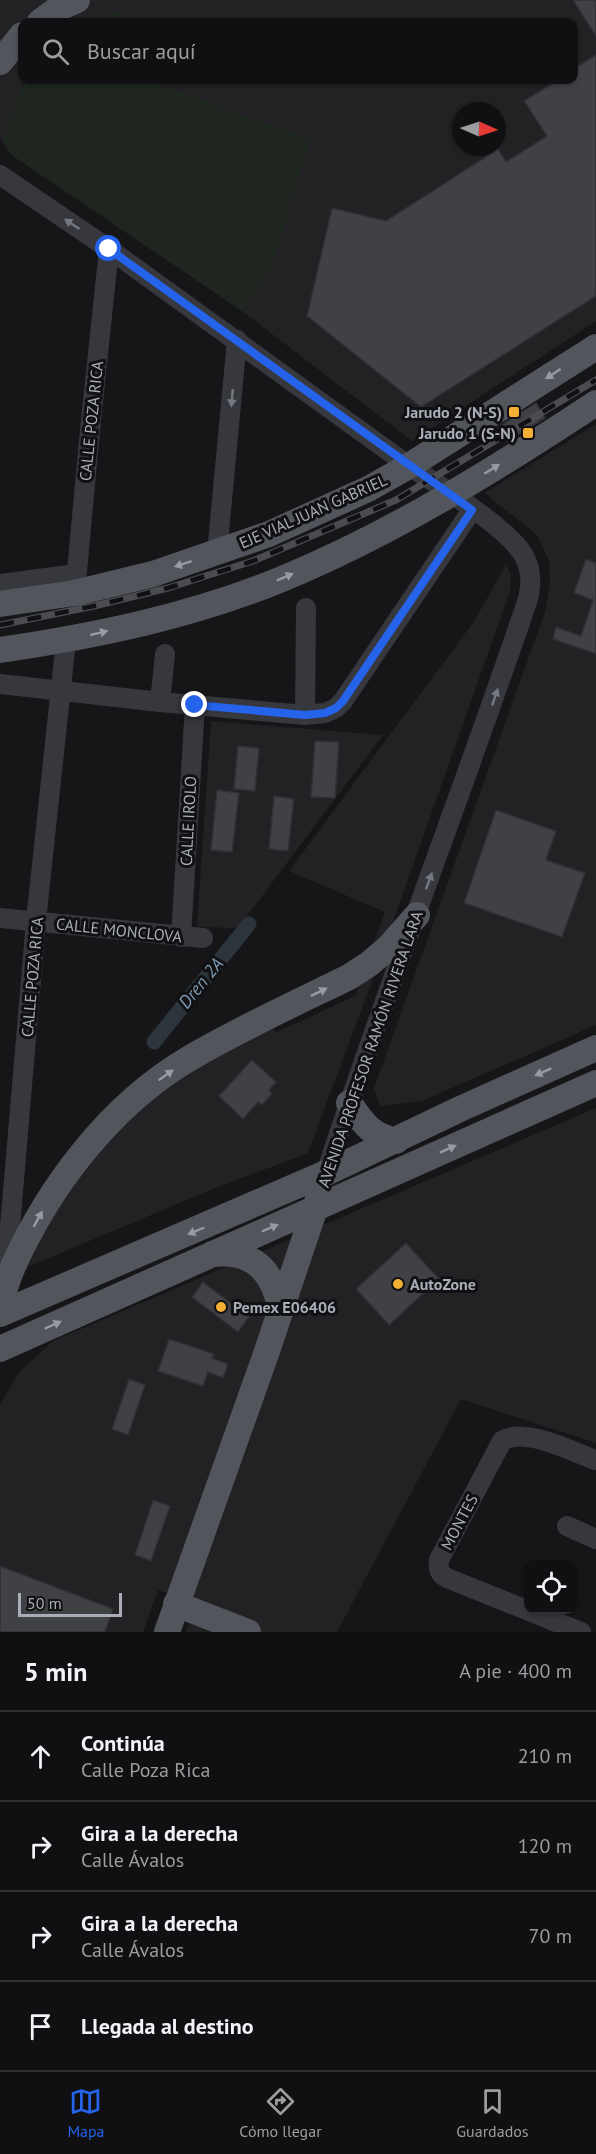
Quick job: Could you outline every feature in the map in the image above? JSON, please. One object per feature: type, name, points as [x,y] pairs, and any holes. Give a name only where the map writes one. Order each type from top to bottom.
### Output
[{"type":"main road","points":[[37,18],[59,10]]},
{"type":"main road","points":[[0,30],[18,25]]},
{"type":"main road","points":[[0,62],[18,40]]},
{"type":"main road","name":"EJE VIAL JUAN GABRIEL","points":[[0,604],[76,584],[153,574],[269,534],[368,489],[409,466],[596,347]]},
{"type":"main road","points":[[0,650],[66,640],[157,619],[233,597],[282,579],[381,533],[451,494],[596,403]]},
{"type":"main road","points":[[1,1310],[17,1258],[46,1204],[109,1122],[143,1091],[189,1058],[349,977],[369,964],[388,948],[417,915]]},
{"type":"main road","points":[[1,1310],[326,1173],[596,1048]]},
{"type":"main road","points":[[0,1372],[6,1346],[596,1083]]},
{"type":"main road","points":[[349,1103],[364,1125],[381,1138],[396,1141]]},
{"type":"main road","name":"AVENIDA PROFESOR RAMÓN RIVERA LARA","points":[[171,1618],[281,1309],[326,1173]]},
{"type":"main road","points":[[209,1254],[228,1252],[244,1256],[259,1264],[270,1276],[281,1309]]},
{"type":"main road","points":[[171,1618],[209,1632]]},
{"type":"main road","points":[[171,1618],[248,1632]]},
{"type":"street","points":[[0,175],[109,249],[451,494]]},
{"type":"street","name":"CALLE POZA RICA","points":[[76,584],[109,249]]},
{"type":"street","points":[[217,553],[237,340]]},
{"type":"street","name":"AVENIDA PROFESOR RAMÓN RIVERA LARA","points":[[326,1173],[349,1103],[476,753],[528,599],[529,566],[519,549],[497,528],[451,494]]},
{"type":"street","points":[[0,684],[305,715],[325,713],[336,708],[343,701],[472,510]]},
{"type":"street","points":[[0,584],[76,584]]},
{"type":"street","points":[[305,715],[306,609]]},
{"type":"street","name":"CALLE POZA RICA","points":[[1,1310],[8,1153],[66,640]]},
{"type":"street","points":[[160,702],[165,654]]},
{"type":"street","name":"CALLE IROLO","points":[[181,937],[195,705]]},
{"type":"street","name":"CALLE MONCLOVA","points":[[0,918],[202,938]]},
{"type":"street","name":"MONTES","points":[[581,1632],[447,1578],[439,1572],[439,1560],[502,1441],[511,1436],[531,1437],[596,1460]]},
{"type":"street","points":[[567,1527],[596,1539]]},
{"type":"shaded area","points":[[0,0],[596,0],[596,321],[412,441],[242,311],[13,156],[0,139]]},
{"type":"shaded area","points":[[118,10],[123,18],[99,18]]},
{"type":"shaded area","points":[[25,84],[164,84],[311,140],[270,270],[242,311],[13,156],[5,146],[5,138],[16,102]]},
{"type":"shaded area","points":[[596,424],[596,1025],[422,1101],[380,1106],[374,1088],[545,612],[550,582],[549,561],[537,535],[484,493]]},
{"type":"shaded area","points":[[506,564],[511,576],[510,591],[371,984],[308,1153],[210,1190],[28,1267],[48,1223],[101,1147],[173,1079],[270,1028],[277,1032],[355,996],[385,912],[289,871],[475,620]]},
{"type":"shaded area","points":[[211,721],[383,735],[238,928],[197,927]]},
{"type":"shaded area","points":[[596,1108],[596,1443],[461,1399],[337,1632],[186,1632],[195,1602],[158,1590],[143,1632],[0,1632],[0,1405],[19,1372],[53,1341]]},
{"type":"building","points":[[573,0],[596,0],[596,36]]},
{"type":"building","points":[[596,55],[596,296],[421,407],[307,316],[332,208],[386,221],[487,156],[502,156],[506,162],[547,136],[524,101],[552,84],[578,84],[578,66]]},
{"type":"building","points":[[536,403],[545,418],[507,442],[498,427]]},
{"type":"building","points":[[586,559],[596,563],[596,654],[553,639],[556,627],[581,636],[593,600],[574,593]]},
{"type":"building","points":[[315,741],[339,742],[335,798],[311,797]]},
{"type":"building","points":[[238,746],[259,748],[255,791],[234,789]]},
{"type":"building","points":[[217,790],[239,793],[232,852],[211,850]]},
{"type":"building","points":[[274,796],[294,799],[288,851],[269,849]]},
{"type":"building","points":[[496,810],[556,831],[546,860],[585,873],[562,937],[464,903]]},
{"type":"building","points":[[252,1060],[276,1082],[269,1090],[272,1094],[262,1105],[258,1102],[243,1119],[219,1096]]},
{"type":"building","name":"AutoZone","points":[[406,1243],[439,1279],[389,1325],[356,1289]]},
{"type":"building","name":"Pemex E06406","points":[[203,1282],[249,1317],[238,1332],[192,1297]]},
{"type":"building","points":[[169,1339],[214,1354],[212,1358],[228,1364],[223,1378],[208,1372],[203,1386],[158,1371]]},
{"type":"building","points":[[129,1379],[145,1385],[128,1435],[112,1429]]},
{"type":"building","points":[[153,1500],[170,1506],[151,1561],[135,1555]]},
{"type":"building","points":[[0,1566],[113,1609],[105,1632],[0,1632]]},
{"type":"waterway","name":"Dren 2A","points":[[154,1042],[249,924]]},
{"type":"railway","points":[[0,625],[168,588],[253,561],[396,500],[596,380]]},
{"type":"place","name":"Jarudo 2 (N-S)","points":[[514,412]]},
{"type":"place","name":"Jarudo 1 (S-N)","points":[[528,433]]},
{"type":"place","name":"AutoZone","points":[[398,1284]]},
{"type":"place","name":"Pemex E06406","points":[[221,1307]]},
{"type":"route","points":[[109,249],[472,510],[343,701],[336,708],[325,713],[305,715],[195,705]]}]
